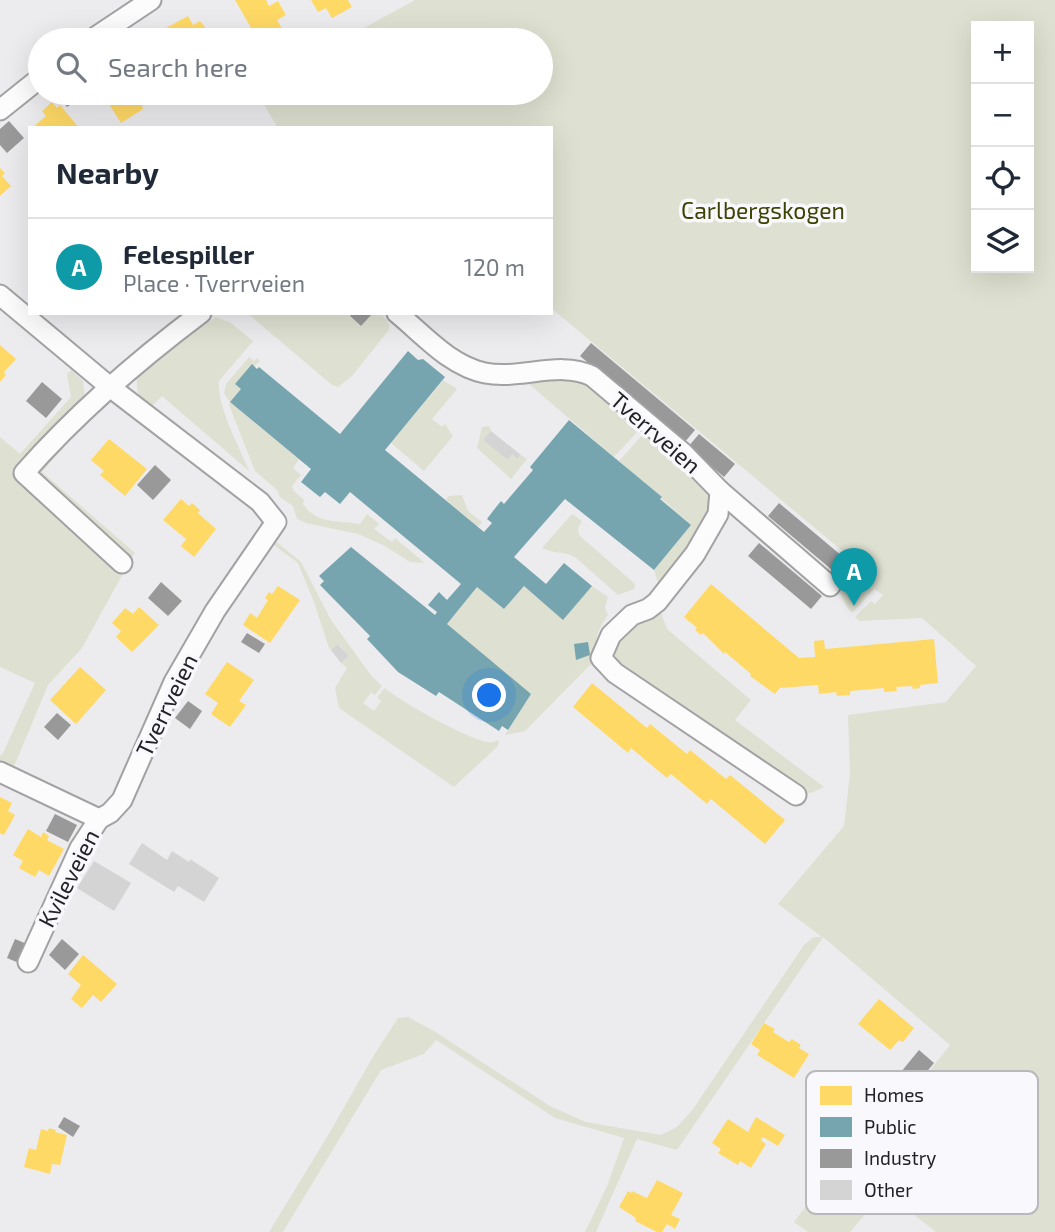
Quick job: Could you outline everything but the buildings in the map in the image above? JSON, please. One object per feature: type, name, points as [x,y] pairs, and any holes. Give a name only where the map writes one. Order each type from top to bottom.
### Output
[{"type":"street","points":[[109,28],[151,0]]},
{"type":"street","points":[[0,110],[28,88]]},
{"type":"street","name":"Tverrveien","points":[[0,295],[110,387],[260,502],[276,522],[215,611],[174,682],[122,800],[110,813],[99,819]]},
{"type":"street","points":[[122,563],[24,473],[49,445],[110,387],[199,315]]},
{"type":"street","name":"Tverrveien","points":[[399,315],[452,359],[485,373],[518,375],[567,370],[592,376],[682,452],[720,491],[718,514],[695,554],[657,601],[648,609],[632,615],[611,635],[601,658],[615,673],[796,795]]},
{"type":"street","points":[[720,491],[830,586]]},
{"type":"street","name":"Kvileveien","points":[[0,772],[99,819],[80,848],[27,962]]},
{"type":"green space","name":"Carlbergskogen","points":[[415,0],[1055,0],[1055,1232],[936,1232],[913,1214],[1038,1214],[1038,1071],[929,1071],[950,1045],[823,937],[677,1150],[637,1139],[596,1232],[585,1232],[608,1184],[624,1138],[555,1118],[436,1040],[424,1054],[381,1070],[283,1232],[269,1232],[398,1018],[408,1017],[434,1031],[550,1106],[586,1122],[661,1135],[677,1127],[693,1109],[804,945],[814,937],[822,937],[778,904],[844,826],[850,773],[848,715],[946,702],[976,666],[922,618],[859,621],[855,617],[871,601],[875,604],[883,595],[874,589],[852,613],[843,599],[838,578],[852,559],[553,310],[553,126],[277,126],[264,105],[553,105],[553,28],[364,28]]},
{"type":"green space","points":[[249,315],[352,315],[350,317],[361,326],[371,315],[382,315],[390,325],[388,331],[352,376],[338,387],[332,385]]},
{"type":"green space","points":[[216,317],[231,323],[253,341],[219,381],[221,403],[249,471],[162,396],[150,408],[140,398],[138,391],[137,377],[152,362]]},
{"type":"green space","points":[[249,357],[254,361],[257,358],[260,361],[236,384],[241,389],[230,402],[224,393],[226,384]]},
{"type":"green space","points":[[71,370],[83,381],[85,398],[20,473],[125,570],[82,648],[48,685],[13,769],[0,764],[0,755],[35,683],[0,667],[0,437],[20,454],[71,397],[67,374]]},
{"type":"green space","points":[[553,376],[578,380],[592,387],[640,429],[614,457],[529,384]]},
{"type":"green space","points":[[443,380],[457,389],[432,419],[442,427],[445,424],[453,436],[424,471],[391,443]]},
{"type":"green space","points":[[230,402],[299,459],[293,468],[301,475],[292,486],[309,511],[321,519],[360,524],[367,514],[379,524],[374,529],[392,542],[395,538],[425,563],[410,562],[383,545],[358,534],[297,519],[293,506],[280,497],[277,490],[255,471]]},
{"type":"green space","points":[[90,417],[42,472],[135,553],[128,560],[33,475]]},
{"type":"green space","points":[[489,426],[491,431],[484,440],[508,459],[512,454],[517,459],[521,455],[527,459],[511,479],[477,448],[482,427]]},
{"type":"green space","points":[[644,433],[693,475],[712,502],[700,532],[660,589],[654,570],[691,525],[619,461]]},
{"type":"green space","points":[[462,495],[468,511],[482,522],[478,527],[446,500],[448,496]]},
{"type":"green space","points":[[572,514],[582,521],[578,529],[579,535],[635,584],[634,589],[618,595],[575,557],[542,548]]},
{"type":"green space","points":[[273,539],[301,562],[331,620],[370,674],[382,686],[375,695],[371,693],[363,703],[374,711],[381,701],[377,697],[385,688],[466,735],[488,742],[499,740],[498,746],[454,787],[339,708],[335,688],[347,668],[341,663],[349,656],[339,644],[331,650],[329,648],[298,563],[270,542]]},
{"type":"green space","points":[[524,586],[562,618],[592,586],[608,597],[605,608],[608,615],[597,637],[595,660],[525,731],[505,735],[530,694],[447,624],[477,587],[504,609]]},
{"type":"green space","points":[[659,608],[667,629],[751,700],[735,720],[824,787],[811,793],[804,792],[618,665],[615,655],[619,635]]},
{"type":"green space","name":"Carlbergskogen","points":[[806,1206],[806,1214],[865,1214],[850,1232],[808,1232],[794,1222]]},
{"type":"place","name":"Felespiller","points":[[854,606]]}]
